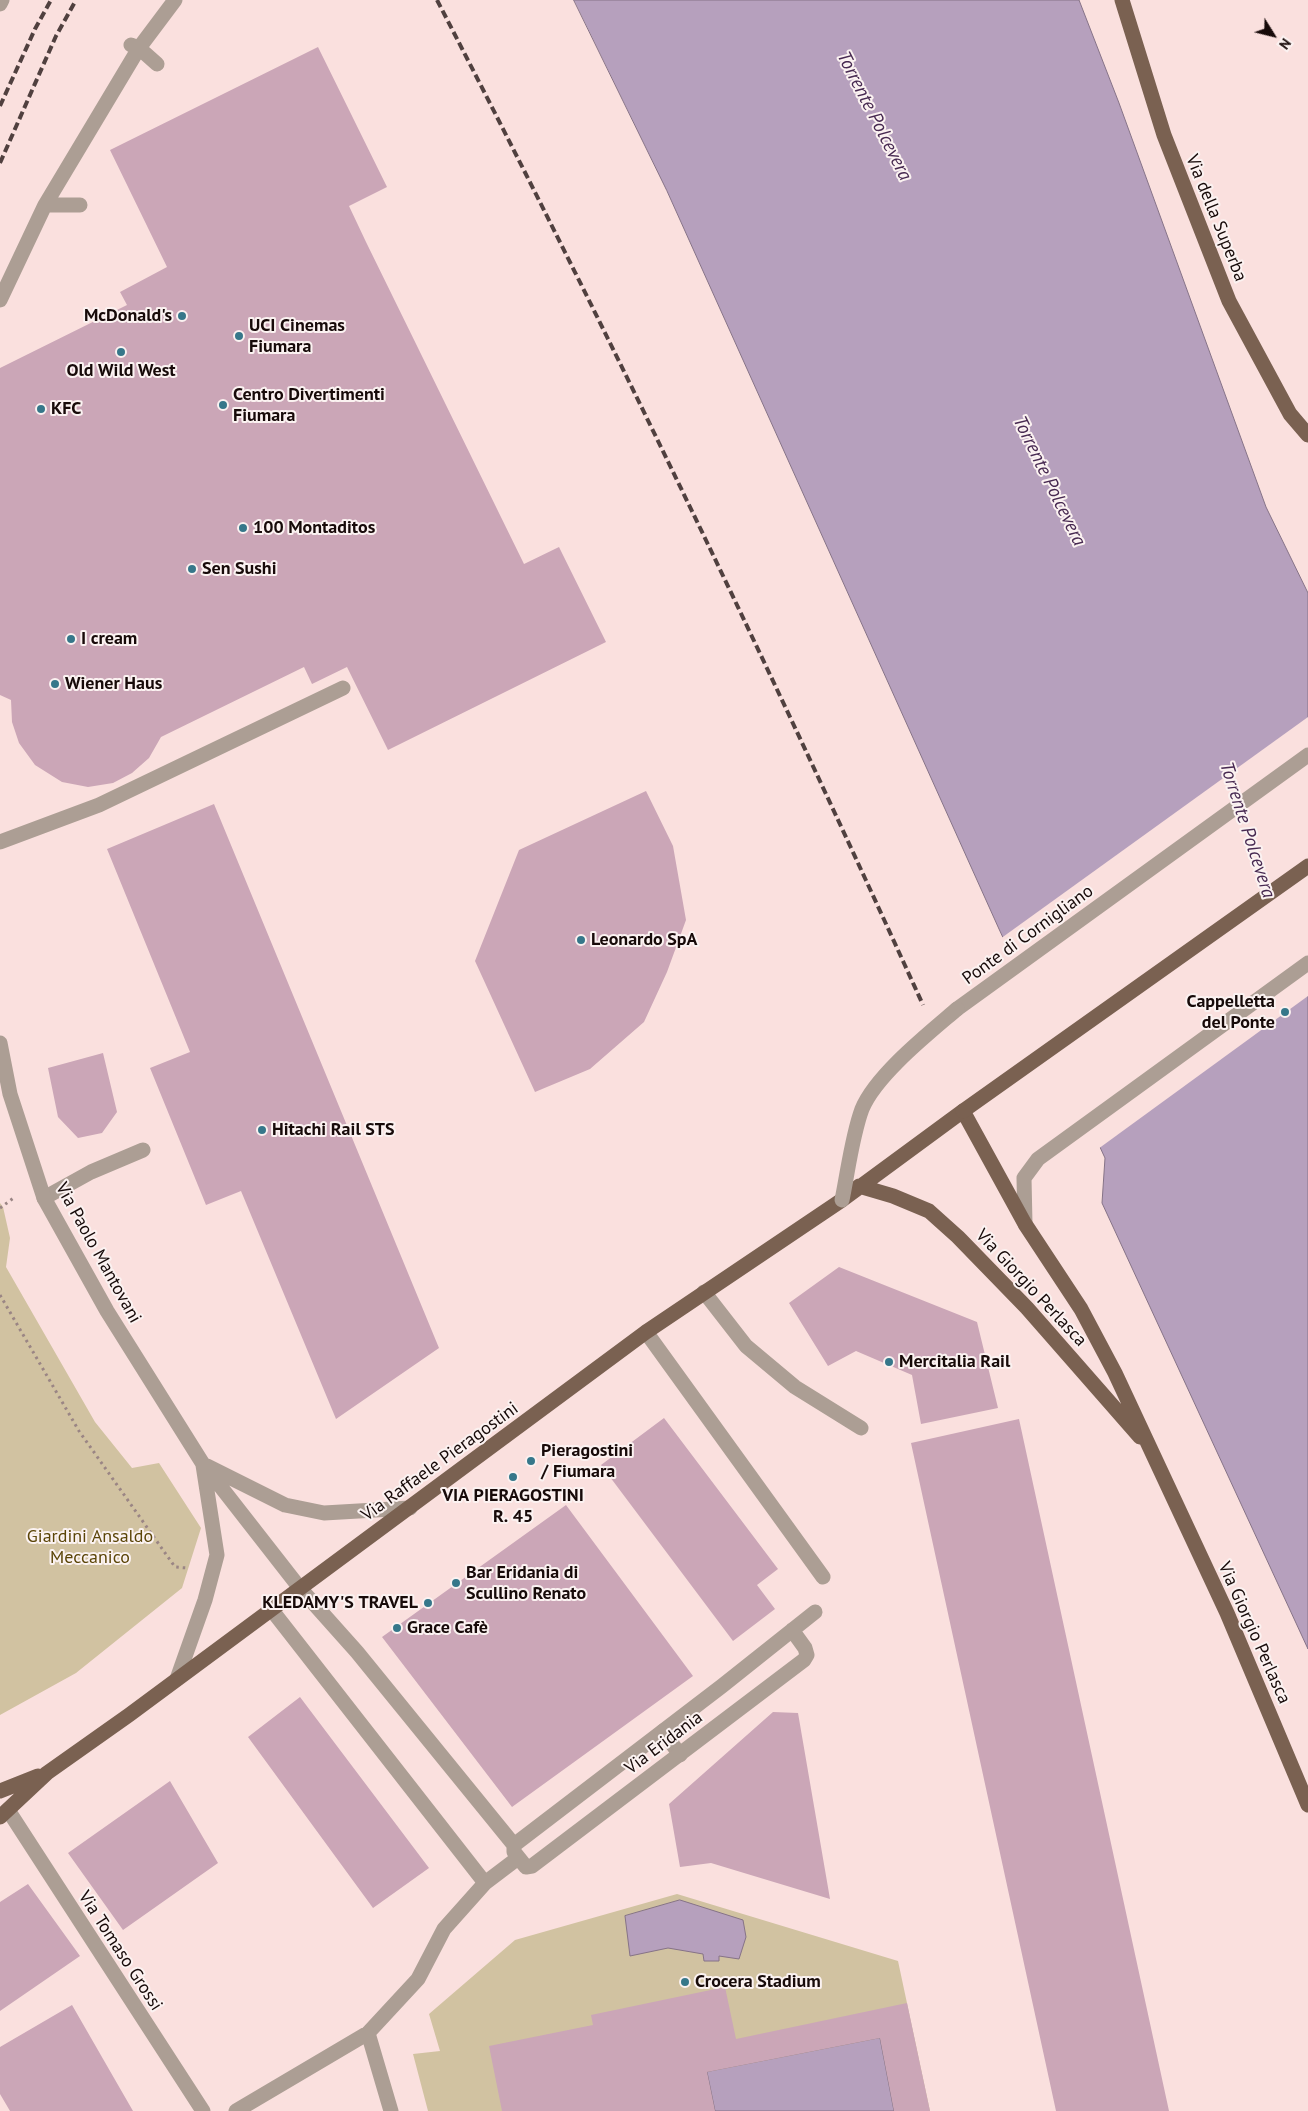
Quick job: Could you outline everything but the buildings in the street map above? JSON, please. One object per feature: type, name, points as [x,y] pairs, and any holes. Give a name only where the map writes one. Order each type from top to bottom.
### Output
[{"type":"main road","name":"Via della Superba","points":[[1122,0],[1164,135],[1229,301],[1290,414],[1308,435]]},
{"type":"main road","points":[[859,1186],[1308,866]]},
{"type":"main road","name":"Via Giorgio Perlasca","points":[[963,1111],[1025,1224],[1081,1309],[1115,1372],[1227,1613],[1308,1805]]},
{"type":"main road","name":"Via Raffaele Pieragostini","points":[[4,1813],[46,1772],[177,1679],[646,1332],[842,1200],[859,1186]]},
{"type":"main road","name":"Via Giorgio Perlasca","points":[[859,1186],[893,1196],[928,1212],[958,1237],[1027,1308],[1151,1450]]},
{"type":"main road","name":"Via Raffaele Pieragostini","points":[[0,1791],[46,1772]]},
{"type":"street","points":[[0,4],[2,0]]},
{"type":"street","points":[[0,300],[45,205],[135,47],[175,0]]},
{"type":"street","points":[[135,47],[157,64]]},
{"type":"street","points":[[45,205],[80,205]]},
{"type":"street","points":[[0,842],[99,806],[343,688]]},
{"type":"street","name":"Ponte di Cornigliano","points":[[842,1200],[862,1109],[874,1089],[914,1046],[957,1009],[1308,755]]},
{"type":"street","points":[[1025,1224],[1024,1178],[1038,1159],[1308,963]]},
{"type":"street","name":"Via Paolo Mantovani","points":[[0,1043],[10,1094],[36,1179],[44,1198],[107,1311],[203,1464],[300,1587]]},
{"type":"street","points":[[44,1198],[91,1172],[143,1150]]},
{"type":"street","points":[[704,1292],[746,1346],[795,1387],[861,1428]]},
{"type":"street","points":[[646,1332],[823,1577]]},
{"type":"street","points":[[203,1464],[285,1505],[324,1513],[410,1508]]},
{"type":"street","name":"Via Paolo Mantovani","points":[[177,1679],[205,1600],[217,1555],[203,1464]]},
{"type":"street","points":[[300,1587],[357,1652],[516,1852]]},
{"type":"street","points":[[236,2111],[368,2033],[418,1979],[444,1929],[485,1883],[271,1609]]},
{"type":"street","name":"Via Eridania","points":[[485,1883],[516,1852],[663,1731],[816,1612]]},
{"type":"street","name":"Via Eridania","points":[[516,1852],[526,1867],[532,1866],[804,1660],[807,1655],[805,1648],[792,1630]]},
{"type":"street","points":[[663,1731],[680,1755]]},
{"type":"street","name":"Via Tomaso Grossi","points":[[4,1813],[203,2111]]},
{"type":"street","points":[[368,2033],[391,2111]]},
{"type":"path","points":[[0,1295],[79,1431],[175,1567],[188,1568],[217,1555]]},
{"type":"green space","name":"Giardini Ansaldo Meccanico","points":[[0,1203],[3,1207],[10,1238],[6,1267],[95,1422],[132,1468],[159,1463],[201,1528],[182,1588],[76,1673],[0,1715]]},
{"type":"green space","name":"Crocera Stadium","points":[[677,1894],[898,1961],[930,2111],[428,2111],[413,2054],[440,2051],[429,2014],[515,1940]]},
{"type":"water","name":"Torrente Polcevera","points":[[574,0],[1079,0],[1119,103],[1266,507],[1308,593],[1308,1649],[1102,1203],[1105,1158],[999,929],[667,191]]},
{"type":"water","points":[[680,1900],[743,1920],[746,1937],[739,1959],[719,1956],[719,1961],[704,1961],[703,1954],[668,1948],[630,1956],[625,1916]]},
{"type":"water","points":[[880,2038],[894,2111],[715,2111],[707,2072]]},
{"type":"pier","points":[[1308,717],[1308,996],[1098,1149],[1000,939]]},
{"type":"railway","points":[[0,106],[35,29],[51,0]]},
{"type":"railway","points":[[0,163],[56,36],[76,0]]},
{"type":"railway","points":[[437,0],[501,124],[747,625],[923,1005]]},
{"type":"place","name":"McDonald's","points":[[182,316]]},
{"type":"place","name":"UCI Cinemas Fiumara","points":[[239,336]]},
{"type":"place","name":"Old Wild West","points":[[121,352]]},
{"type":"place","name":"Centro Divertimenti Fiumara","points":[[223,405]]},
{"type":"place","name":"KFC","points":[[41,409]]},
{"type":"place","name":"100 Montaditos","points":[[243,528]]},
{"type":"place","name":"Sen Sushi","points":[[192,569]]},
{"type":"place","name":"I cream","points":[[71,639]]},
{"type":"place","name":"Wiener Haus","points":[[55,684]]},
{"type":"place","name":"Leonardo SpA","points":[[581,940]]},
{"type":"place","name":"Cappelletta del Ponte","points":[[1285,1012]]},
{"type":"place","name":"Hitachi Rail STS","points":[[262,1130]]},
{"type":"place","name":"Mercitalia Rail","points":[[889,1362]]},
{"type":"place","name":"Pieragostini / Fiumara","points":[[531,1461]]},
{"type":"place","name":"VIA PIERAGOSTINI R. 45","points":[[513,1477]]},
{"type":"place","name":"Bar Eridania di Scullino Renato","points":[[456,1583]]},
{"type":"place","name":"KLEDAMY'S TRAVEL","points":[[428,1603]]},
{"type":"place","name":"Grace Cafè","points":[[397,1628]]},
{"type":"place","name":"Crocera Stadium","points":[[685,1982]]}]
